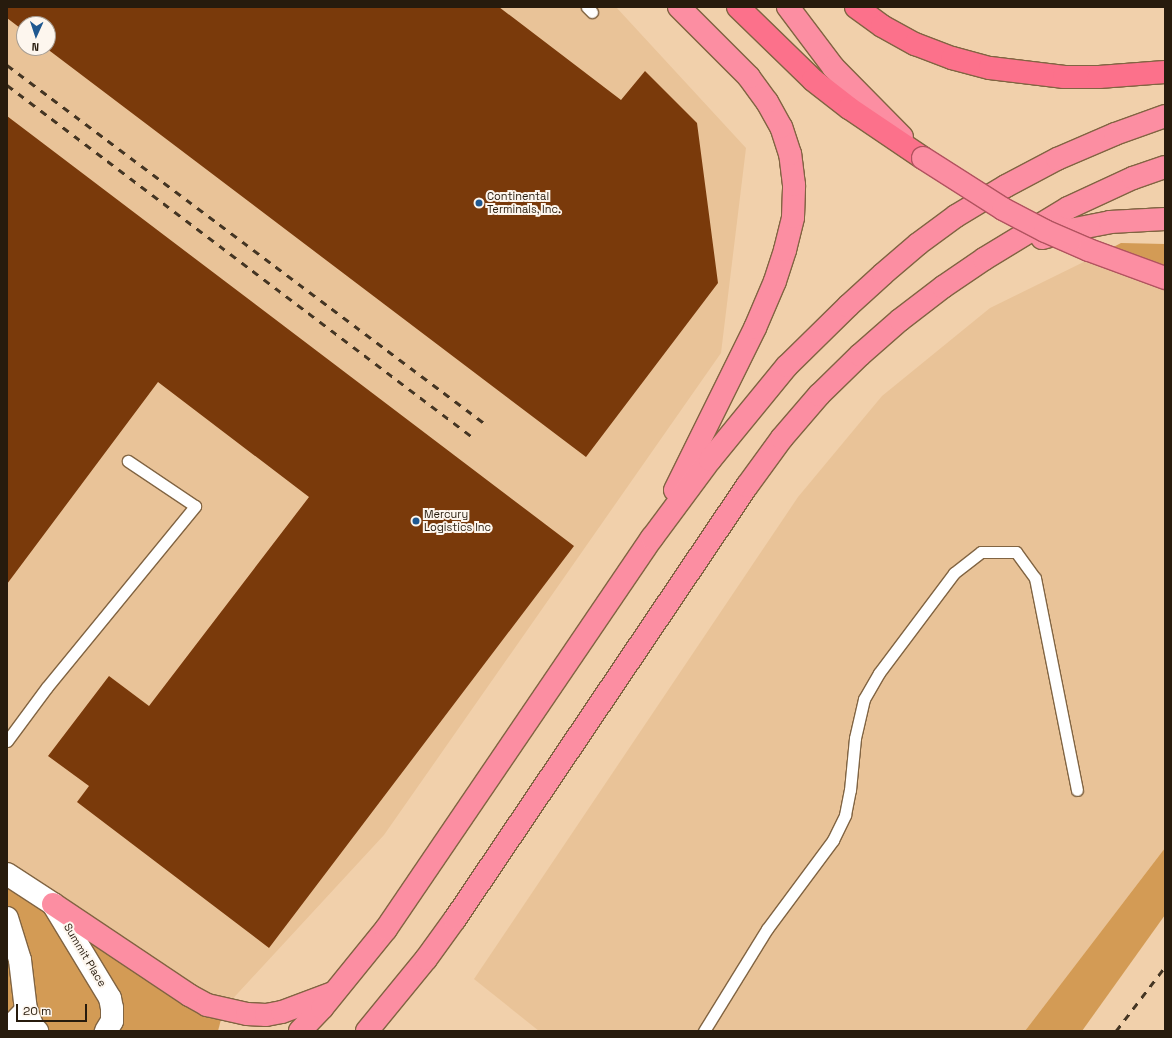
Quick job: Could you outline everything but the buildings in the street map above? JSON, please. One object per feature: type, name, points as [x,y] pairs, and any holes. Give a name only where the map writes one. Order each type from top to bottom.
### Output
[{"type":"highway","points":[[652,538],[755,328],[775,281],[785,250],[793,217],[794,185],[790,154],[781,127],[767,102],[749,77],[679,7]]},
{"type":"highway","points":[[738,7],[813,80],[849,108],[1003,209],[1096,253],[1165,278]]},
{"type":"highway","points":[[788,7],[833,67],[924,158]]},
{"type":"highway","points":[[856,7],[882,26],[915,44],[952,58],[990,68],[1064,77],[1099,77],[1165,72]]},
{"type":"highway","points":[[300,1031],[336,992],[415,890],[652,538],[744,418],[787,366],[848,306],[918,244],[956,216],[1006,186],[1057,159],[1115,134],[1165,116]]},
{"type":"highway","points":[[367,1031],[455,919],[742,492],[782,438],[819,395],[860,355],[925,301],[984,259],[1068,208],[1133,178],[1165,167]]},
{"type":"highway","points":[[984,259],[1044,237],[1075,228],[1110,222],[1165,219]]},
{"type":"highway","points":[[54,904],[189,995],[207,1005],[240,1013],[266,1014],[282,1012],[336,992]]},
{"type":"street","points":[[7,874],[54,904]]},
{"type":"street","name":"Summit Place","points":[[54,904],[110,998],[112,1021],[106,1031]]},
{"type":"street","points":[[7,918],[20,960],[26,1010],[33,1027],[37,1031]]},
{"type":"street","points":[[7,1030],[26,1010]]},
{"type":"lane","points":[[7,741],[47,687],[195,506],[128,461]]},
{"type":"lane","points":[[704,1031],[768,929],[833,840],[845,815],[850,790],[855,738],[864,699],[879,673],[954,573],[981,552],[1016,552],[1035,578],[1077,790]]},
{"type":"shaded area","points":[[7,7],[616,7],[746,148],[721,353],[384,835],[227,1005],[7,873]]},
{"type":"shaded area","points":[[1121,243],[1165,244],[1165,279],[1104,252]]},
{"type":"shaded area","points":[[1104,252],[1165,279],[1165,848],[1025,1031],[539,1031],[474,979],[798,497],[882,396],[990,308]]},
{"type":"shaded area","points":[[1165,848],[1165,915],[1082,1031],[1025,1031]]},
{"type":"shaded area","points":[[7,873],[224,1008],[218,1031],[7,1031]]},
{"type":"railway","points":[[7,65],[488,426]]},
{"type":"railway","points":[[7,85],[475,439]]},
{"type":"railway","points":[[1116,1031],[1165,967]]},
{"type":"place","name":"Continental Terminals, Inc.","points":[[479,203]]},
{"type":"place","name":"Mercury Logistics Inc","points":[[416,521]]}]
